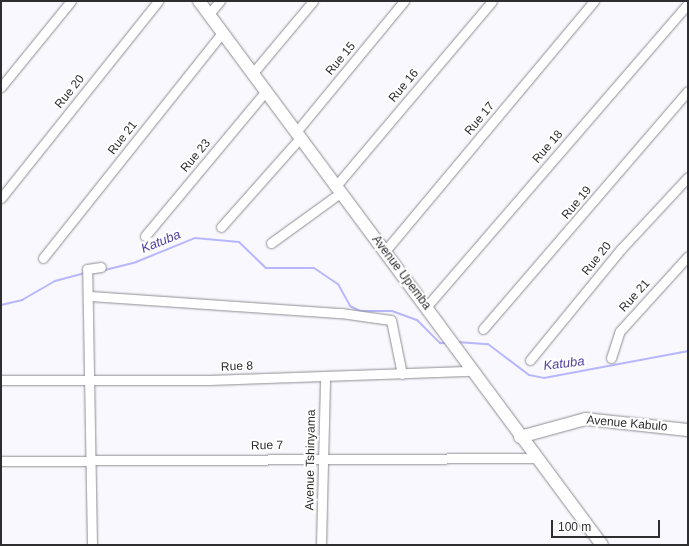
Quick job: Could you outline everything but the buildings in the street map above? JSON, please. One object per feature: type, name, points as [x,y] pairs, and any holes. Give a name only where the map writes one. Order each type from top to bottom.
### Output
[{"type":"street","points":[[1,87],[71,1]]},
{"type":"street","name":"Rue 20","points":[[1,198],[158,1]]},
{"type":"street","name":"Avenue Upemba","points":[[199,1],[338,190],[427,306],[534,458],[602,545]]},
{"type":"street","points":[[209,14],[220,1]]},
{"type":"street","points":[[252,74],[314,1]]},
{"type":"street","name":"Rue 15","points":[[221,227],[298,135],[404,1]]},
{"type":"street","name":"Rue 16","points":[[271,243],[338,190],[492,1]]},
{"type":"street","name":"Rue 17","points":[[385,251],[594,1]]},
{"type":"street","name":"Rue 18","points":[[427,306],[688,4]]},
{"type":"street","name":"Rue 21","points":[[43,258],[222,33]]},
{"type":"street","name":"Rue 23","points":[[145,236],[266,91]]},
{"type":"street","name":"Rue 19","points":[[483,329],[688,91]]},
{"type":"street","name":"Rue 20","points":[[530,360],[621,249],[688,177]]},
{"type":"street","name":"Rue 21","points":[[610,358],[620,331],[688,256]]},
{"type":"street","points":[[92,545],[90,462],[90,296],[87,269],[101,267]]},
{"type":"street","points":[[90,296],[341,312],[391,320],[402,374]]},
{"type":"street","name":"Rue 8","points":[[1,380],[325,376],[473,371]]},
{"type":"street","name":"Avenue Tshinyama","points":[[321,545],[325,376]]},
{"type":"street","name":"Avenue Kabulo","points":[[520,437],[586,419],[688,430]]},
{"type":"street","name":"Rue 7","points":[[1,462],[90,462],[322,457],[534,458]]},
{"type":"waterway","name":"Katuba","points":[[101,271],[136,262],[195,238],[239,242],[266,268],[314,268],[338,284],[350,306],[360,311],[392,311],[417,320],[440,343],[447,343]]},
{"type":"waterway","name":"Katuba","points":[[1,305],[22,300],[55,281],[85,273]]},
{"type":"waterway","name":"Katuba","points":[[457,342],[488,344],[529,375],[544,378],[688,351]]}]
